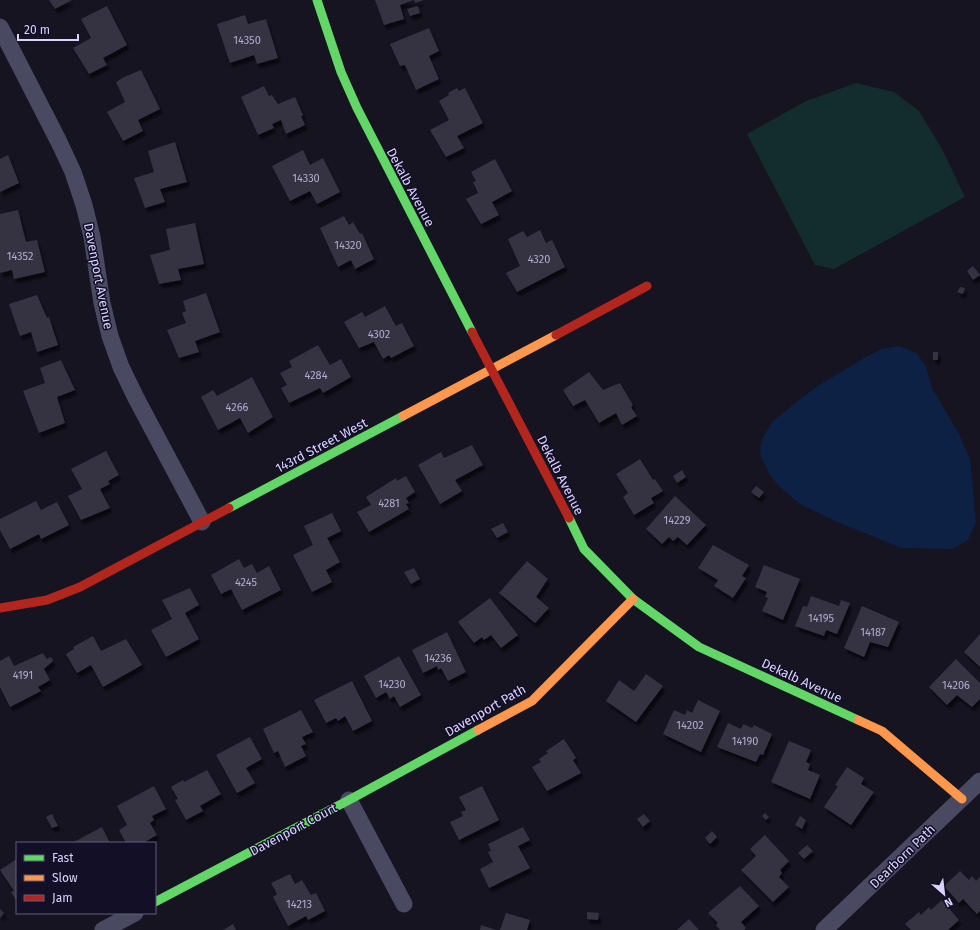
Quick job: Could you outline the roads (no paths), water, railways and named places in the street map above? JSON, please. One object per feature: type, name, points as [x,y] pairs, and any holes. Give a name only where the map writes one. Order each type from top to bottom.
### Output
[{"type":"street","name":"Dekalb Avenue","points":[[317,0],[341,72],[357,108],[584,549],[633,599],[699,647],[882,731],[962,799]]},
{"type":"street","name":"Davenport Avenue","points":[[0,27],[73,172],[84,205],[92,237],[104,310],[110,336],[121,368],[202,522]]},
{"type":"street","name":"143rd Street West","points":[[0,608],[29,604],[64,594],[80,587],[647,286]]},
{"type":"street","name":"Davenport Path","points":[[349,800],[532,701],[633,599]]},
{"type":"street","name":"Dearborn Path","points":[[824,930],[980,781]]},
{"type":"street","name":"Davenport Court","points":[[156,901],[349,800],[404,904]]},
{"type":"street","points":[[103,930],[133,914]]},
{"type":"water","points":[[899,346],[917,353],[926,367],[932,388],[959,434],[970,459],[976,522],[968,540],[953,549],[902,548],[835,521],[800,504],[781,488],[770,475],[760,454],[762,439],[773,421],[816,387],[882,349]]}]
